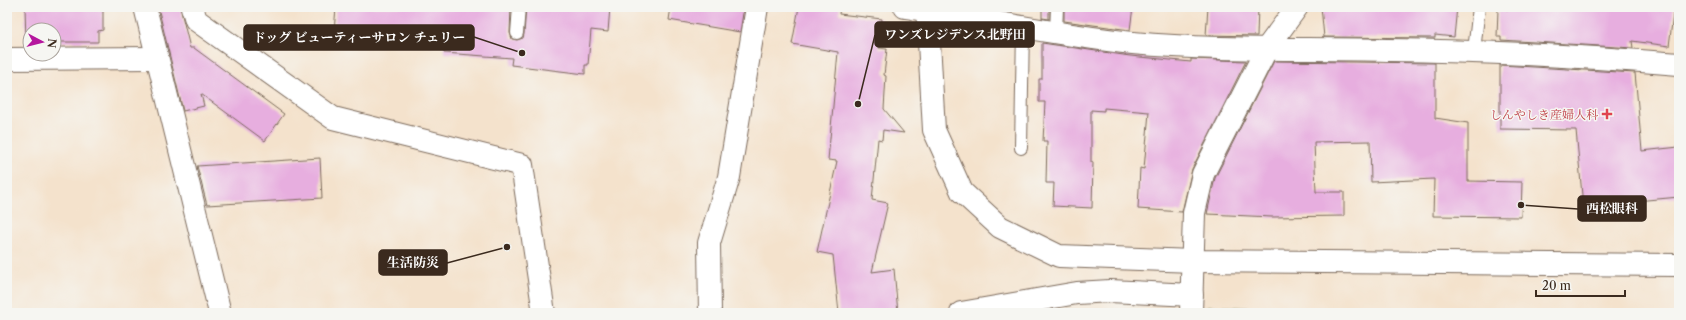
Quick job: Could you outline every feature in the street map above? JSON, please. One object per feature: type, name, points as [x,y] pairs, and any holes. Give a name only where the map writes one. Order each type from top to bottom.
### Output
[{"type":"street","points":[[145,7],[220,313]]},
{"type":"street","points":[[192,7],[196,20],[333,118],[522,165],[544,313]]},
{"type":"street","points":[[710,313],[709,243],[730,178],[757,7]]},
{"type":"street","points":[[905,7],[927,9],[1023,27],[1133,43],[1267,48],[1474,51],[1588,57],[1679,64]]},
{"type":"street","points":[[962,313],[1077,293],[1110,291],[1192,304],[1194,213],[1203,174],[1267,48],[1297,7]]},
{"type":"street","points":[[927,9],[934,130],[962,192],[1000,228],[1059,256],[1193,261],[1679,265]]},
{"type":"street","points":[[7,59],[157,58]]},
{"type":"lane","points":[[517,33],[519,7]]},
{"type":"lane","points":[[1056,32],[1057,7]]},
{"type":"lane","points":[[1474,51],[1479,7]]},
{"type":"lane","points":[[1020,148],[1023,27]]},
{"type":"green space","points":[[1208,306],[1253,308],[1253,313],[1208,313]]},
{"type":"building","points":[[25,7],[103,7],[103,30],[98,31],[98,42],[62,42],[62,22],[25,22]]},
{"type":"building","points":[[158,7],[180,7],[190,48],[194,48],[284,114],[265,141],[201,94],[204,106],[183,111]]},
{"type":"building","points":[[336,7],[511,7],[510,33],[512,39],[517,40],[523,38],[526,7],[610,7],[608,32],[591,30],[588,65],[585,65],[585,74],[511,65],[512,58],[444,53],[444,46],[363,41],[363,45],[333,44]]},
{"type":"building","points":[[671,7],[744,7],[740,32],[669,20]]},
{"type":"building","points":[[799,7],[840,7],[839,14],[882,19],[879,48],[887,49],[884,75],[886,76],[884,109],[904,133],[883,130],[882,140],[878,139],[872,200],[888,203],[872,272],[894,269],[898,313],[839,313],[833,255],[817,252],[837,161],[828,160],[838,52],[792,44]]},
{"type":"building","points":[[1042,7],[1049,7],[1049,19],[1042,18]]},
{"type":"building","points":[[1064,7],[1133,7],[1130,30],[1064,21]]},
{"type":"building","points":[[1208,7],[1258,7],[1257,36],[1206,35]]},
{"type":"building","points":[[1321,7],[1457,7],[1454,37],[1435,35],[1435,38],[1324,37]]},
{"type":"building","points":[[1513,7],[1674,7],[1669,46],[1632,41],[1633,48],[1501,40],[1501,37],[1497,37],[1498,9],[1512,10]]},
{"type":"building","points":[[1042,43],[1130,56],[1191,62],[1191,59],[1246,61],[1192,169],[1182,212],[1138,209],[1140,168],[1144,169],[1149,112],[1104,108],[1104,111],[1091,110],[1091,162],[1093,162],[1092,208],[1053,206],[1054,183],[1046,183],[1047,141],[1043,141],[1045,102],[1039,102],[1039,79],[1042,79]]},
{"type":"building","points":[[1274,61],[1435,63],[1435,118],[1468,123],[1468,181],[1522,182],[1521,217],[1433,216],[1434,179],[1371,182],[1370,141],[1314,142],[1316,192],[1344,192],[1344,216],[1272,217],[1207,214],[1215,178]]},
{"type":"building","name":"しんやしき産婦人科","points":[[1500,65],[1635,73],[1642,151],[1679,147],[1679,197],[1583,206],[1576,130],[1500,129]]},
{"type":"building","points":[[320,158],[322,198],[207,205],[197,166]]},
{"type":"place","name":"ドッグ ビューティーサロン チェリー","points":[[522,53]]},
{"type":"place","name":"ワンズレジデンス北野田","points":[[858,104]]},
{"type":"place","name":"しんやしき産婦人科","points":[[1607,114]]},
{"type":"place","name":"西松眼科","points":[[1521,205]]},
{"type":"place","name":"生活防災","points":[[507,247]]}]
